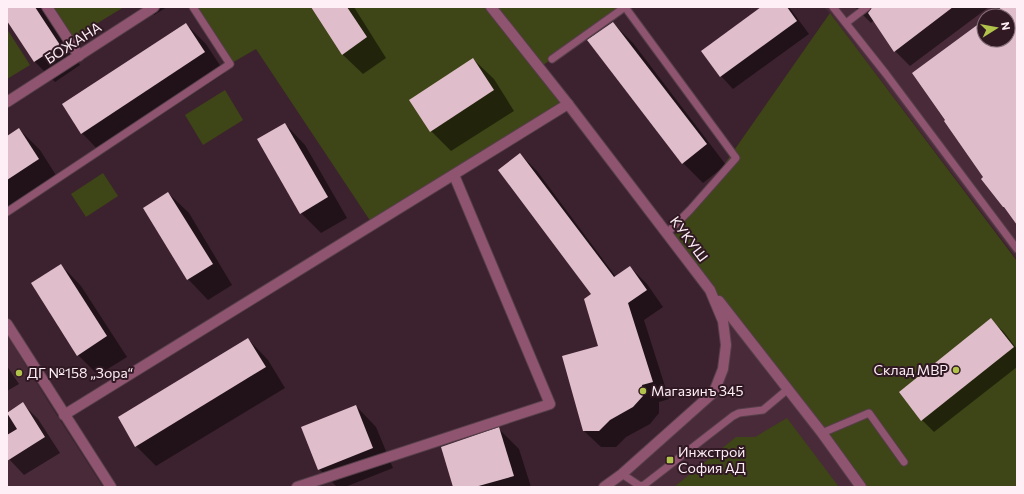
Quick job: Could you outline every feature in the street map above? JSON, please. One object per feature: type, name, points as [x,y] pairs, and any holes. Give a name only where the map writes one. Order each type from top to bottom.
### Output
[{"type":"street","points":[[47,7],[79,56]]},
{"type":"street","name":"БОЖАНА","points":[[7,102],[154,7]]},
{"type":"street","name":"КУКУШ","points":[[491,7],[568,104],[710,290],[723,321],[726,345],[723,369],[714,392],[622,474],[604,487]]},
{"type":"street","points":[[64,414],[568,104]]},
{"type":"street","points":[[297,487],[550,404],[454,175]]},
{"type":"street","points":[[710,290],[822,433],[861,487]]},
{"type":"street","points":[[7,324],[111,487]]},
{"type":"lane","points":[[7,212],[230,64],[192,7]]},
{"type":"lane","points":[[552,59],[625,7],[736,158],[690,210],[667,233]]},
{"type":"lane","points":[[833,7],[886,74],[1017,249]]},
{"type":"lane","points":[[846,23],[867,7]]},
{"type":"lane","points":[[622,474],[640,486],[644,485],[727,420],[739,413],[763,410],[788,389]]},
{"type":"lane","points":[[822,433],[870,413],[904,462]]},
{"type":"shaded area","points":[[824,7],[1017,7],[1017,259],[830,13]]},
{"type":"shaded area","points":[[710,290],[861,487],[604,487],[714,392],[726,345]]},
{"type":"shaded area","name":"ДГ №158 „Зора“","points":[[7,335],[54,411],[103,487],[7,487]]},
{"type":"green space","points":[[54,7],[124,7],[73,38]]},
{"type":"green space","points":[[193,7],[625,7],[539,68],[568,104],[373,225],[256,49],[230,64]]},
{"type":"green space","points":[[830,13],[1017,261],[1017,487],[861,487],[672,239]]},
{"type":"green space","points":[[7,29],[30,65],[7,79]]},
{"type":"green space","points":[[225,90],[243,120],[203,145],[185,115]]},
{"type":"green space","points":[[103,173],[118,196],[86,217],[71,194]]},
{"type":"green space","points":[[787,418],[839,487],[674,487],[736,437],[755,437]]},
{"type":"building","points":[[7,7],[35,7],[60,45],[34,62],[7,21]]},
{"type":"building","points":[[311,7],[347,7],[367,37],[342,55]]},
{"type":"building","points":[[761,7],[787,7],[797,21],[720,77],[701,51]]},
{"type":"building","points":[[872,7],[953,7],[894,52],[868,13]]},
{"type":"building","points":[[1017,7],[1017,225],[981,179],[983,177],[912,73],[976,26],[976,48],[1016,48],[1016,8],[1001,8]]},
{"type":"building","points":[[613,22],[707,144],[682,164],[587,40]]},
{"type":"building","points":[[186,23],[205,52],[81,134],[62,104]]},
{"type":"building","points":[[473,58],[494,90],[430,132],[409,100]]},
{"type":"building","points":[[285,123],[328,197],[300,214],[257,139]]},
{"type":"building","points":[[19,128],[39,159],[7,180],[7,136]]},
{"type":"building","points":[[520,153],[614,277],[630,266],[647,290],[628,303],[653,382],[642,385],[643,396],[633,407],[610,420],[599,431],[583,431],[562,356],[598,346],[584,299],[591,294],[498,170]]},
{"type":"building","points":[[168,192],[213,264],[187,280],[143,208]]},
{"type":"building","points":[[61,264],[107,336],[77,356],[31,283]]},
{"type":"building","name":"Склад МВР","points":[[991,318],[1014,347],[921,421],[899,392]]},
{"type":"building","points":[[248,338],[266,367],[135,447],[118,417]]},
{"type":"building","points":[[23,402],[45,437],[7,461],[7,435],[17,429],[7,413]]},
{"type":"building","points":[[356,405],[373,448],[318,470],[301,427]]},
{"type":"building","points":[[499,427],[514,476],[475,487],[453,487],[441,447]]},
{"type":"place","name":"Склад МВР","points":[[956,370]]},
{"type":"place","name":"ДГ №158 „Зора“","points":[[19,373]]},
{"type":"place","name":"Магазинъ 345","points":[[643,391]]},
{"type":"place","name":"Инжстрой София АД","points":[[670,460]]}]
